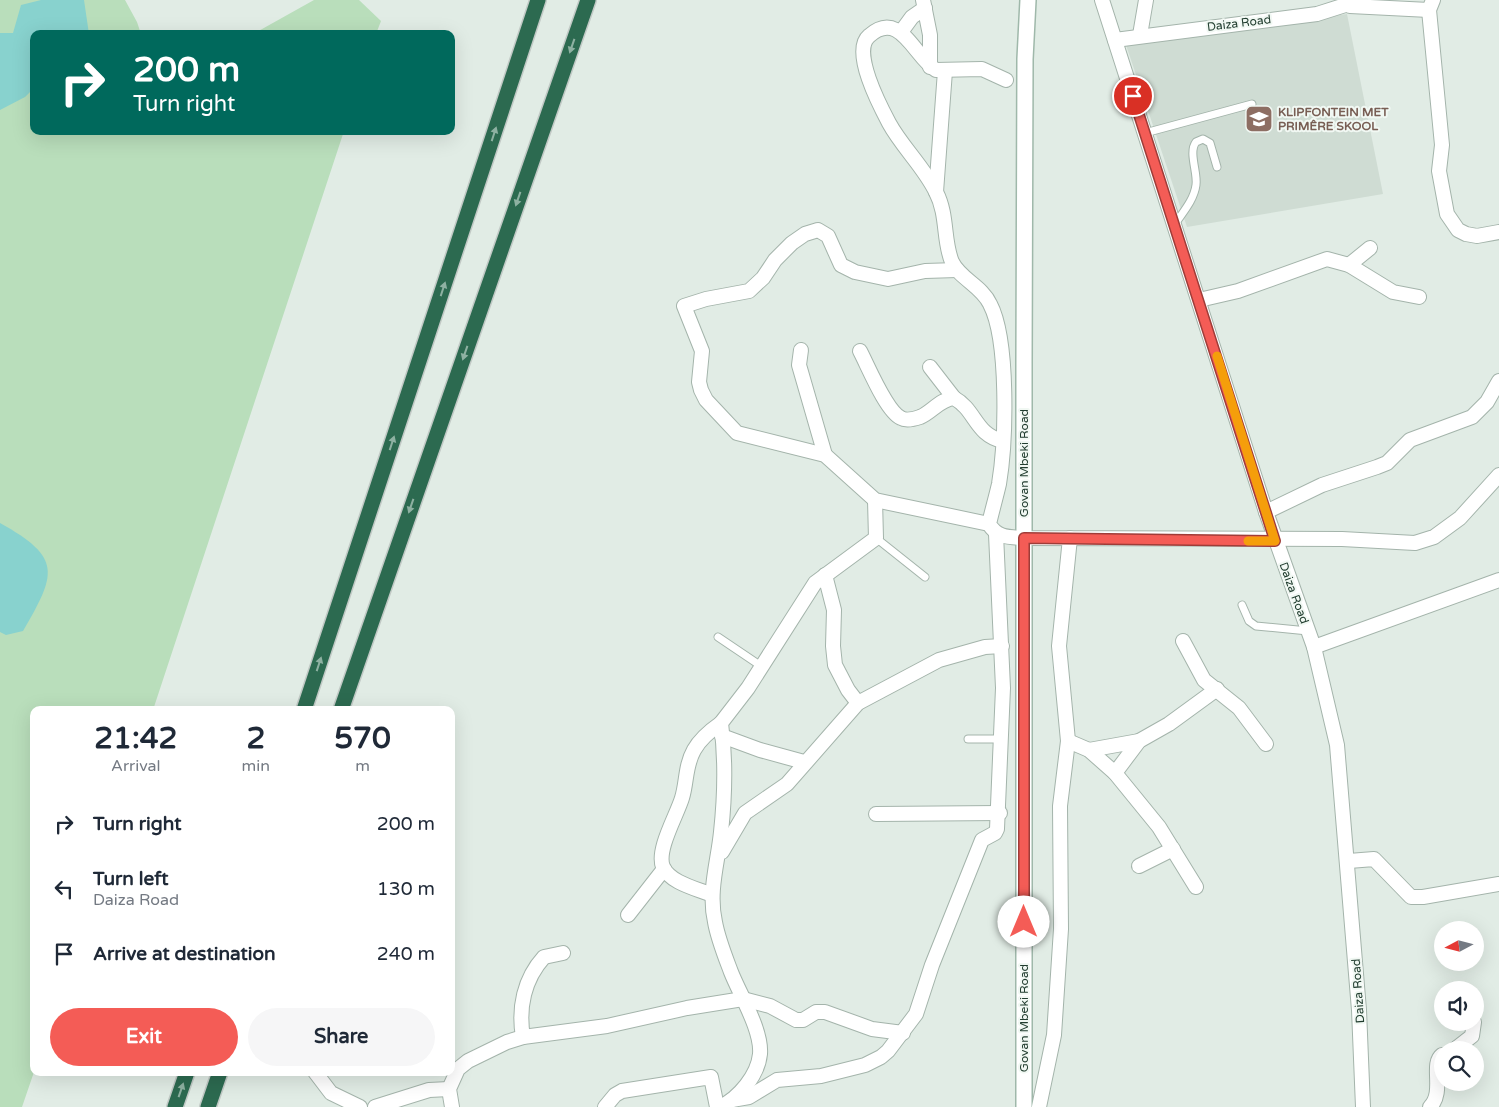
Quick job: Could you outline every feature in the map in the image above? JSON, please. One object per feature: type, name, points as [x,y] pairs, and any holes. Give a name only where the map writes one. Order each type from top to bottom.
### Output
[{"type":"highway","points":[[305,706],[538,0]]},
{"type":"highway","points":[[342,706],[588,0]]},
{"type":"highway","points":[[175,1107],[186,1076]]},
{"type":"highway","points":[[208,1107],[219,1076]]},
{"type":"main road","name":"Govan Mbeki Road","points":[[1024,1107],[1025,60],[1028,0]]},
{"type":"street","name":"Daiza Road","points":[[1102,0],[1275,541],[1314,647],[1337,746],[1349,861],[1360,1010],[1363,1107]]},
{"type":"street","points":[[1140,35],[1146,0]]},
{"type":"street","name":"Daiza Road","points":[[1115,40],[1140,35],[1317,14],[1348,6],[1361,0]]},
{"type":"street","points":[[901,32],[924,4]]},
{"type":"street","points":[[924,4],[930,35],[930,66]]},
{"type":"street","points":[[1348,6],[1431,5],[1442,145],[1439,171],[1447,214],[1458,230],[1466,234],[1486,235],[1499,232]]},
{"type":"street","points":[[723,1105],[749,1097],[777,1080],[821,1076],[865,1065],[881,1057],[903,1033],[918,1007],[932,965],[980,843],[984,838],[996,832],[1000,813],[1002,646],[992,529],[1003,441],[1003,366],[996,319],[985,295],[957,270],[950,256],[945,216],[936,192],[889,123],[863,61],[863,46],[872,33],[887,29],[901,32],[930,66],[945,72],[982,69],[1006,80]]},
{"type":"street","points":[[936,192],[945,72]]},
{"type":"street","points":[[957,270],[925,271],[888,279],[855,272],[841,265],[828,236],[818,230],[805,234],[792,242],[775,260],[763,278],[749,291],[706,299],[684,306],[702,351],[699,382],[701,390],[706,400],[726,423],[744,436],[825,455],[875,500],[992,529],[1002,536],[1024,538],[1423,542],[1460,518],[1499,475]]},
{"type":"street","points":[[1349,265],[1370,248]]},
{"type":"street","points":[[1199,300],[1238,291],[1327,259],[1349,265],[1393,292],[1419,297]]},
{"type":"street","points":[[801,350],[799,365],[825,455]]},
{"type":"street","points":[[860,351],[889,406],[901,418],[907,420],[920,416],[941,402],[954,398]]},
{"type":"street","points":[[930,367],[984,432],[994,439],[1003,441]]},
{"type":"street","points":[[1266,512],[1322,485],[1387,463],[1410,440],[1472,417],[1488,402],[1499,381]]},
{"type":"street","points":[[712,896],[675,878],[664,868],[662,861],[666,839],[682,799],[688,764],[700,742],[721,729],[800,603],[815,583],[876,538],[875,500]]},
{"type":"street","points":[[1039,1107],[1054,1035],[1061,929],[1060,806],[1068,741],[1059,646],[1070,538]]},
{"type":"street","points":[[825,575],[834,610],[833,646],[835,665],[848,690],[858,703]]},
{"type":"street","points":[[1314,647],[1499,580]]},
{"type":"street","points":[[1183,641],[1200,676],[1239,708],[1266,744]]},
{"type":"street","points":[[717,862],[741,817],[750,808],[783,788],[858,703],[939,660],[985,647],[1002,646]]},
{"type":"street","points":[[1090,750],[1139,741],[1169,724],[1217,689]]},
{"type":"street","points":[[721,729],[760,750],[804,762]]},
{"type":"street","points":[[721,729],[726,785],[712,896],[715,922],[731,973],[743,999],[760,1052],[758,1062],[750,1079],[723,1105]]},
{"type":"street","points":[[1068,741],[1090,750],[1115,772],[1148,811],[1196,887]]},
{"type":"street","points":[[1115,772],[1139,741]]},
{"type":"street","points":[[876,814],[1000,813]]},
{"type":"street","points":[[1139,866],[1172,848]]},
{"type":"street","points":[[1349,861],[1374,859],[1411,896],[1423,897],[1499,884]]},
{"type":"street","points":[[628,914],[664,868]]},
{"type":"street","points":[[523,1037],[520,1008],[532,974],[544,957],[563,953]]},
{"type":"street","points":[[452,1107],[449,1088],[458,1070],[468,1061],[507,1042],[523,1037],[607,1026],[687,1008],[743,999],[770,1006],[796,1020],[803,1020],[816,1012],[825,1012],[872,1028],[903,1033]]},
{"type":"street","points":[[1466,1041],[1472,1036],[1473,1031]]},
{"type":"street","points":[[318,1076],[331,1093],[360,1107]]},
{"type":"street","points":[[605,1107],[615,1095],[622,1091],[711,1077],[723,1105]]},
{"type":"street","points":[[376,1107],[429,1090],[449,1088]]},
{"type":"street","points":[[1430,1107],[1436,1099],[1436,1091]]},
{"type":"lane","points":[[1145,134],[1252,104]]},
{"type":"lane","points":[[1175,224],[1194,194],[1196,171],[1193,150],[1196,142],[1203,139],[1210,143],[1217,167]]},
{"type":"lane","points":[[876,538],[925,577]]},
{"type":"lane","points":[[1242,605],[1249,621],[1256,626],[1308,631]]},
{"type":"lane","points":[[718,637],[762,666]]},
{"type":"lane","points":[[968,739],[1002,739]]},
{"type":"shaded area","name":"KLIPFONTEIN MET PRIMÊRE SKOOL","points":[[1347,14],[1383,194],[1187,227],[1126,45]]},
{"type":"green space","points":[[0,0],[125,0],[140,30],[30,30],[30,135],[343,135],[154,706],[30,706],[30,1076],[33,1076],[22,1107],[0,1107]]},
{"type":"green space","points":[[314,0],[359,0],[381,21],[378,30],[260,30]]},
{"type":"water","points":[[41,0],[84,0],[88,30],[30,30],[30,92],[25,97],[0,110],[0,33],[13,33],[21,5]]},
{"type":"water","points":[[0,523],[35,547],[44,558],[47,569],[47,581],[42,595],[23,631],[6,635],[0,632]]},
{"type":"slow traffic","points":[[1217,356],[1275,541],[1248,541]]},
{"type":"place","name":"KLIPFONTEIN MET PRIMÊRE SKOOL","points":[[1259,119]]},
{"type":"route","points":[[1024,922],[1024,538],[1275,541],[1133,96]]}]
